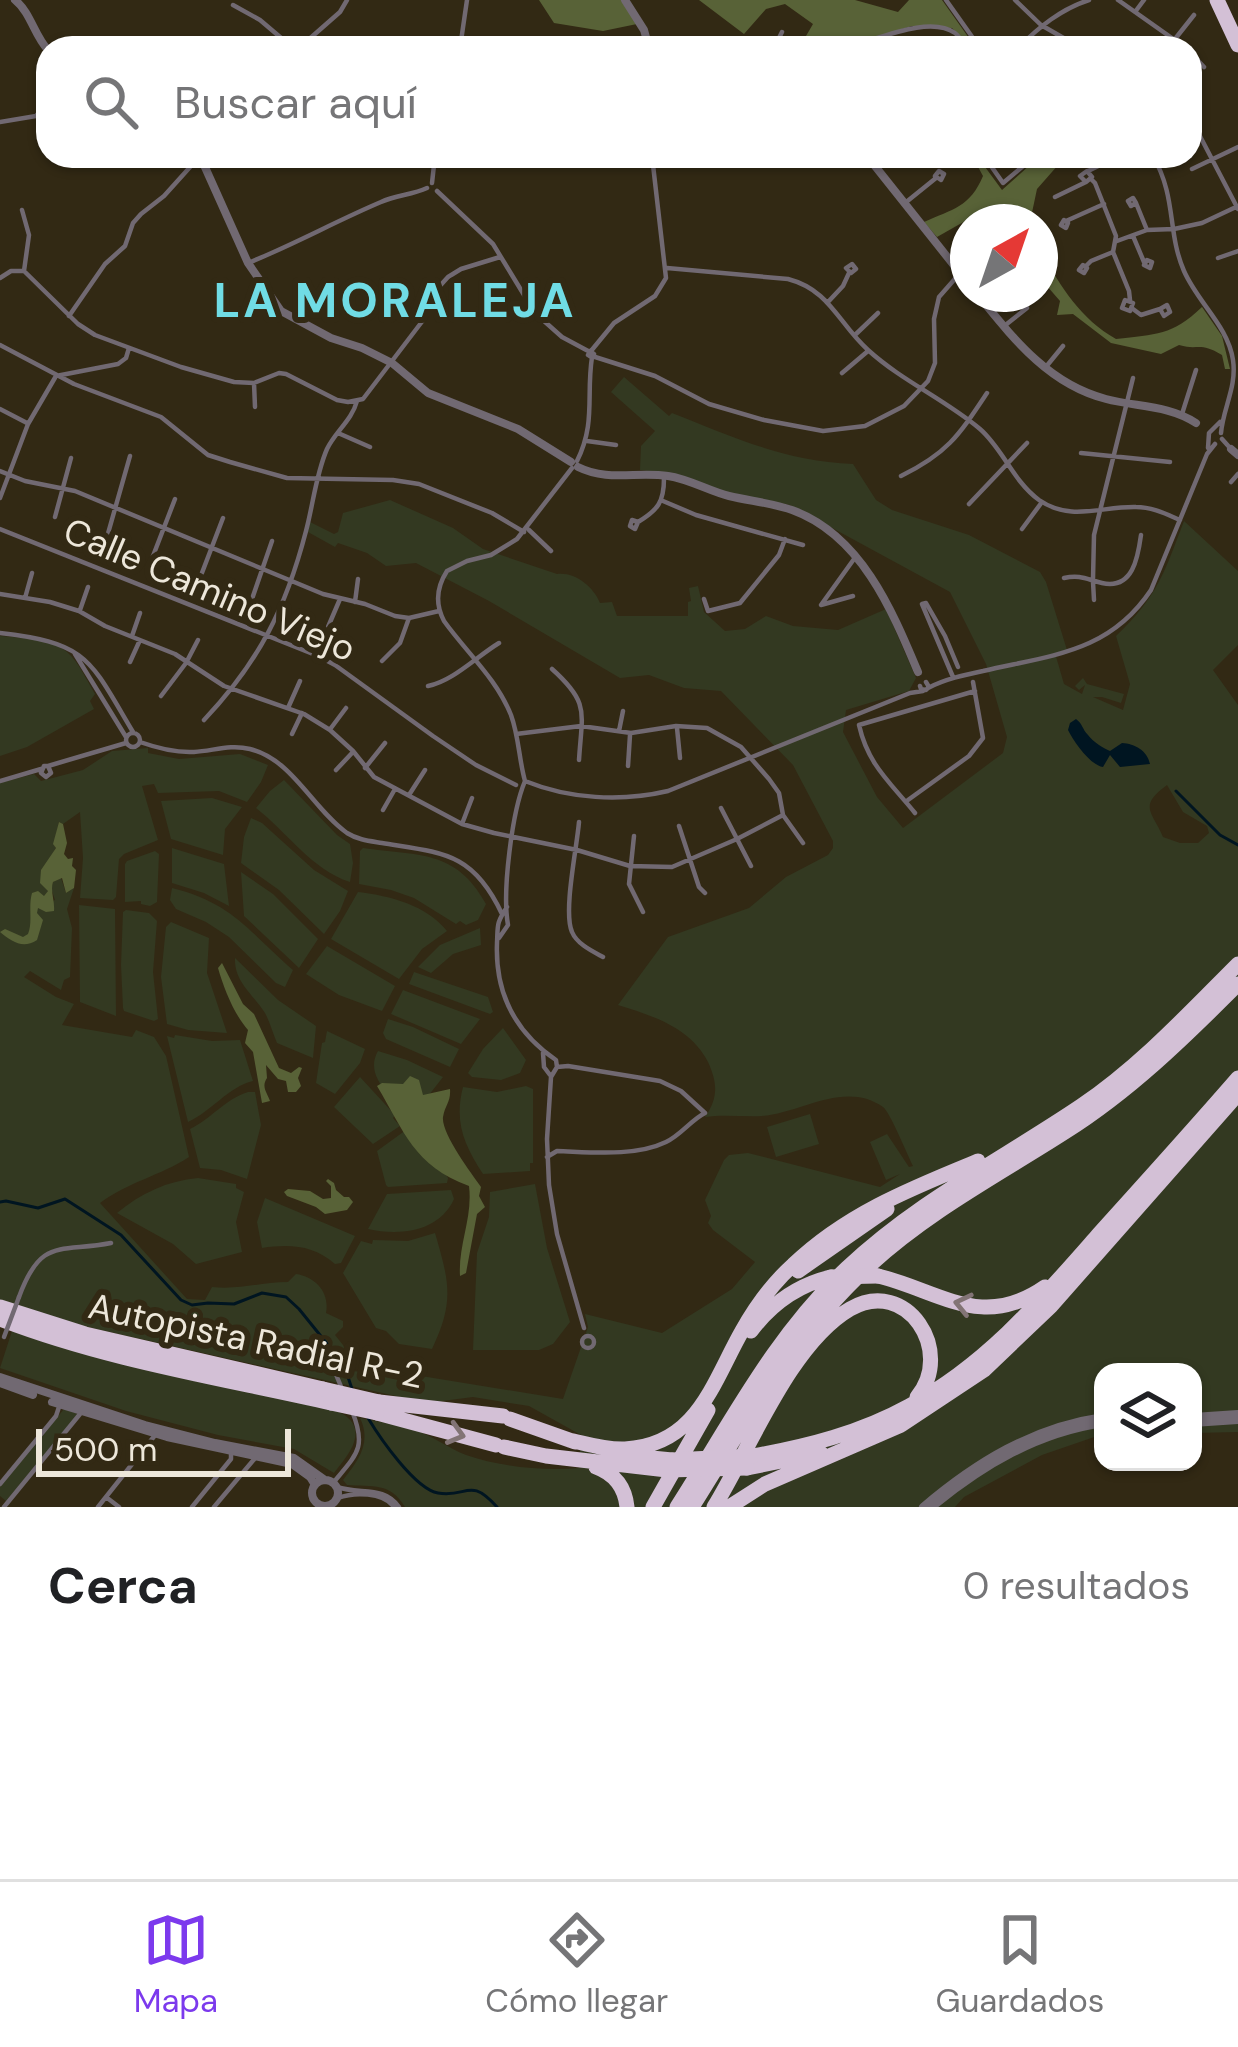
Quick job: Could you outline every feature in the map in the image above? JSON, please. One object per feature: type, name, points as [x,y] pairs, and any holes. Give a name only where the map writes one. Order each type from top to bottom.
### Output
[{"type":"highway","points":[[1220,0],[1238,30]]},
{"type":"highway","points":[[1220,0],[1238,45]]},
{"type":"highway","points":[[676,1507],[758,1374],[842,1272],[911,1214],[1083,1105],[1124,1073],[1238,964]]},
{"type":"highway","points":[[692,1507],[788,1355],[855,1280],[917,1225],[1118,1096],[1238,984]]},
{"type":"highway","points":[[885,1418],[946,1384],[996,1345],[1238,1078]]},
{"type":"highway","points":[[729,1507],[766,1484],[926,1411],[985,1370],[1023,1335],[1238,1094]]},
{"type":"highway","points":[[569,1440],[621,1449],[669,1437],[698,1412],[755,1309],[796,1261],[870,1208],[1048,1126]]},
{"type":"highway","points":[[653,1507],[760,1312],[799,1270],[886,1210],[966,1166]]},
{"type":"highway","points":[[732,1362],[769,1309],[801,1287],[831,1277],[878,1276],[984,1309],[1014,1303],[1053,1280],[1146,1182]]},
{"type":"highway","points":[[750,1456],[798,1350],[855,1280]]},
{"type":"highway","points":[[714,1507],[750,1456],[786,1379],[820,1334],[846,1311],[876,1300],[896,1303],[913,1315],[926,1337],[930,1357],[923,1390],[885,1418]]},
{"type":"highway","name":"Autopista Radial R-2","points":[[0,1307],[85,1334],[327,1396]]},
{"type":"highway","name":"Autopista Radial R-2","points":[[0,1319],[129,1358],[378,1407],[547,1456],[669,1465],[750,1456],[806,1446],[885,1418]]},
{"type":"highway","name":"Autopista Radial R-2","points":[[378,1407],[506,1418],[592,1450],[669,1465]]},
{"type":"highway","points":[[750,1456],[811,1456],[926,1411]]},
{"type":"highway","points":[[547,1456],[609,1473],[622,1488],[627,1507]]},
{"type":"street","points":[[15,0],[37,36]]},
{"type":"street","points":[[311,36],[347,0]]},
{"type":"street","points":[[462,36],[466,0]]},
{"type":"street","points":[[625,0],[646,36]]},
{"type":"street","points":[[946,0],[972,36]]},
{"type":"street","points":[[1015,0],[1058,36]]},
{"type":"street","points":[[1031,36],[1089,0]]},
{"type":"street","points":[[1118,0],[1171,36]]},
{"type":"street","points":[[1136,12],[1144,0]]},
{"type":"street","points":[[232,5],[281,36]]},
{"type":"street","points":[[1177,36],[1194,15]]},
{"type":"street","points":[[885,36],[912,28],[947,29],[959,36]]},
{"type":"street","points":[[780,36],[782,32]]},
{"type":"street","points":[[0,122],[36,116]]},
{"type":"street","points":[[1117,241],[1147,230],[1202,223],[1236,203],[1202,139]]},
{"type":"street","points":[[1202,165],[1238,147]]},
{"type":"street","points":[[69,316],[105,264],[125,246],[141,214],[189,168]]},
{"type":"street","points":[[205,168],[248,263],[287,315],[392,363],[428,393],[518,429],[574,464],[607,476],[664,476],[790,509],[828,530],[892,610],[928,703]]},
{"type":"street","points":[[433,168],[434,186],[454,210],[485,234],[535,313],[562,337],[591,354],[655,376],[719,407],[764,420],[845,430],[892,414],[922,389],[935,363],[934,319],[939,297],[950,284]]},
{"type":"street","points":[[586,1336],[556,1234],[547,1157],[552,1071],[557,1062],[548,1059],[517,1022],[501,990],[496,963],[520,783],[516,734],[502,698],[453,633],[437,598],[447,572],[491,555],[526,531],[587,441],[592,416],[591,354],[614,322],[658,292],[666,278],[654,168]]},
{"type":"street","points":[[876,168],[950,262]]},
{"type":"street","points":[[992,168],[1003,183],[1021,168]]},
{"type":"street","points":[[1094,168],[1088,171],[1089,181],[1104,204],[1117,241],[1113,252],[1132,309],[1142,315],[1160,309]]},
{"type":"street","points":[[1159,168],[1169,190],[1184,271],[1225,335],[1236,366]]},
{"type":"street","points":[[904,203],[936,178]]},
{"type":"street","points":[[1055,197],[1089,181]]},
{"type":"street","points":[[248,263],[380,202],[434,186]]},
{"type":"street","points":[[1136,203],[1147,230]]},
{"type":"street","points":[[1066,220],[1104,204]]},
{"type":"street","points":[[22,210],[29,235],[24,271]]},
{"type":"street","points":[[1132,236],[1144,262]]},
{"type":"street","points":[[1218,258],[1238,251]]},
{"type":"street","points":[[1086,266],[1113,252]]},
{"type":"street","points":[[0,278],[10,271],[24,271],[86,331],[205,375],[244,384],[286,374],[337,400],[356,401],[371,391],[392,363],[448,277],[461,268],[500,257]]},
{"type":"street","points":[[667,268],[788,278],[814,288],[868,351],[986,436],[1024,487],[1042,502],[1069,512],[1136,507],[1180,520]]},
{"type":"street","points":[[828,303],[849,273]]},
{"type":"street","points":[[992,312],[1024,350],[1083,391],[1182,414],[1234,452]]},
{"type":"street","points":[[1004,327],[1022,312]]},
{"type":"street","points":[[854,335],[878,313]]},
{"type":"street","points":[[0,345],[56,376],[161,417],[208,455],[287,478],[419,484],[493,513],[551,551]]},
{"type":"street","points":[[1045,368],[1063,346]]},
{"type":"street","points":[[0,498],[4,473],[56,376],[118,364],[129,348]]},
{"type":"street","points":[[842,373],[868,351]]},
{"type":"street","name":"Calle Camino Viejo","points":[[0,529],[335,665],[476,765],[504,777],[617,800],[644,797],[924,686],[1076,650],[1108,635],[1138,609],[1151,590],[1222,419],[1236,366]]},
{"type":"street","points":[[1182,414],[1196,370]]},
{"type":"street","points":[[74,384],[76,371]]},
{"type":"street","points":[[1094,600],[1093,548],[1099,512],[1132,378]]},
{"type":"street","points":[[254,383],[255,407]]},
{"type":"street","points":[[902,476],[943,452],[987,394]]},
{"type":"street","points":[[204,719],[232,690],[266,637],[292,581],[326,450],[354,412],[356,401]]},
{"type":"street","points":[[0,409],[28,424]]},
{"type":"street","points":[[338,433],[370,448]]},
{"type":"street","points":[[587,441],[616,446]]},
{"type":"street","points":[[969,504],[1027,443]]},
{"type":"street","points":[[1081,453],[1170,462]]},
{"type":"street","points":[[107,537],[130,456]]},
{"type":"street","points":[[55,517],[71,458]]},
{"type":"street","points":[[4,473],[117,508],[292,581],[395,616],[409,618],[439,610]]},
{"type":"street","points":[[1231,482],[1238,474]]},
{"type":"street","points":[[638,522],[663,501],[664,476]]},
{"type":"street","points":[[153,556],[175,500]]},
{"type":"street","points":[[663,501],[803,545]]},
{"type":"street","points":[[1022,530],[1042,502]]},
{"type":"street","points":[[200,578],[223,518]]},
{"type":"street","points":[[1064,578],[1077,575],[1113,584],[1126,577],[1137,562],[1141,536]]},
{"type":"street","points":[[704,599],[708,611],[740,602],[779,555],[785,539]]},
{"type":"street","points":[[251,599],[272,541]]},
{"type":"street","points":[[837,583],[850,597],[818,606],[854,558]]},
{"type":"street","points":[[26,598],[32,573]]},
{"type":"street","points":[[355,602],[358,579]]},
{"type":"street","points":[[79,611],[88,587]]},
{"type":"street","points":[[0,594],[79,611],[161,647],[232,690],[302,713],[330,730],[374,777],[462,824],[630,866],[672,867],[782,815]]},
{"type":"street","points":[[328,627],[340,598]]},
{"type":"street","points":[[953,677],[922,604],[926,603],[945,636],[958,668]]},
{"type":"street","points":[[131,637],[140,613]]},
{"type":"street","points":[[382,662],[400,643],[409,618]]},
{"type":"street","points":[[0,633],[48,640],[82,656],[140,742]]},
{"type":"street","points":[[130,662],[140,640]]},
{"type":"street","points":[[161,696],[198,640]]},
{"type":"street","points":[[428,686],[450,678],[499,643]]},
{"type":"street","points":[[66,647],[84,665],[133,747],[140,742],[180,752],[240,747],[264,754],[345,832],[458,859],[472,869],[502,918]]},
{"type":"street","points":[[552,669],[582,703],[579,760]]},
{"type":"street","points":[[288,708],[301,681]]},
{"type":"street","points":[[906,802],[978,748],[983,728],[973,682]]},
{"type":"street","points":[[915,813],[875,766],[860,725],[975,691]]},
{"type":"street","points":[[330,730],[346,708]]},
{"type":"street","points":[[620,731],[623,711]]},
{"type":"street","points":[[292,734],[302,713]]},
{"type":"street","points":[[516,734],[581,726],[631,733],[676,725],[707,728],[741,747],[779,793],[782,815],[802,843]]},
{"type":"street","points":[[676,725],[680,758]]},
{"type":"street","points":[[0,781],[43,771],[126,740],[133,732]]},
{"type":"street","points":[[628,766],[631,733]]},
{"type":"street","points":[[365,768],[385,743]]},
{"type":"street","points":[[336,770],[353,751]]},
{"type":"street","points":[[409,794],[425,770]]},
{"type":"street","points":[[382,810],[395,788]]},
{"type":"street","points":[[462,824],[472,797]]},
{"type":"street","points":[[722,808],[751,866]]},
{"type":"street","points":[[579,822],[568,912],[573,935],[603,957]]},
{"type":"street","points":[[680,826],[704,892]]},
{"type":"street","points":[[634,836],[629,884],[643,912]]},
{"type":"street","points":[[497,904],[507,905]]},
{"type":"street","points":[[548,1059],[543,1065],[552,1071]]},
{"type":"street","points":[[547,1157],[556,1151],[646,1150],[674,1138],[697,1116],[697,1107],[681,1091],[660,1081],[568,1066],[552,1071]]},
{"type":"street","points":[[547,1144],[556,1151]]},
{"type":"street","points":[[0,1348],[33,1266],[50,1252],[111,1243]]},
{"type":"street","points":[[331,1498],[359,1450],[360,1439],[335,1372]]},
{"type":"street","points":[[0,1380],[215,1443],[295,1458],[331,1498]]},
{"type":"street","points":[[0,1380],[156,1434],[296,1465],[331,1498]]},
{"type":"street","points":[[0,1484],[51,1423],[60,1404]]},
{"type":"street","points":[[4,1505],[83,1412]]},
{"type":"street","points":[[1202,1419],[1238,1417]]},
{"type":"street","points":[[922,1507],[969,1470],[1016,1443],[1054,1427],[1094,1421]]},
{"type":"street","points":[[932,1507],[974,1474],[1019,1448],[1094,1422]]},
{"type":"street","points":[[51,1423],[62,1424],[63,1435]]},
{"type":"street","points":[[98,1507],[156,1434]]},
{"type":"street","points":[[192,1507],[231,1459],[231,1452]]},
{"type":"street","points":[[214,1507],[256,1457]]},
{"type":"street","points":[[221,1471],[232,1473],[234,1482]]},
{"type":"street","points":[[315,1485],[311,1503],[345,1495],[387,1498],[397,1507]]},
{"type":"street","points":[[106,1497],[119,1507]]},
{"type":"green space","points":[[539,0],[621,0],[637,24],[603,31],[554,23]]},
{"type":"green space","points":[[699,0],[855,0],[898,12],[909,0],[942,0],[968,36],[959,36],[952,28],[912,26],[880,36],[806,36],[813,24],[785,4],[766,9],[744,34]]},
{"type":"green space","points":[[979,168],[986,168],[1002,190],[1027,168],[1055,168],[1037,189],[1034,204],[961,204],[983,176]]},
{"type":"green space","points":[[950,211],[950,230],[937,237],[924,222]]},
{"type":"green space","points":[[1058,280],[1081,311],[1116,339],[1172,329],[1202,307],[1222,336],[1230,369],[1225,369],[1222,355],[1208,348],[1179,345],[1161,354],[1111,343],[1073,314],[1057,315]]},
{"type":"green space","points":[[624,377],[669,416],[672,413],[782,453],[853,464],[876,500],[892,510],[969,535],[1040,572],[1067,650],[1055,653],[1064,684],[1082,694],[1085,685],[1079,690],[1075,686],[1083,678],[1087,684],[1124,694],[1121,703],[1093,697],[1123,710],[1130,684],[1116,636],[1158,583],[1184,521],[1238,571],[1238,645],[1213,670],[1238,705],[1238,1432],[1202,1433],[1202,1363],[1094,1363],[1094,1437],[1042,1455],[964,1497],[955,1507],[405,1507],[387,1490],[347,1485],[343,1480],[364,1444],[360,1418],[408,1427],[479,1459],[537,1468],[579,1468],[581,1435],[529,1406],[473,1397],[427,1403],[74,1324],[0,1300],[0,783],[34,774],[41,781],[83,770],[112,751],[148,748],[148,753],[179,759],[240,754],[268,765],[247,802],[219,791],[158,793],[154,784],[142,786],[158,840],[119,859],[113,900],[80,898],[80,812],[59,822],[56,848],[47,863],[48,891],[38,907],[55,900],[53,882],[61,878],[66,893],[74,888],[67,909],[72,928],[70,977],[61,990],[30,971],[24,977],[74,1004],[62,1025],[132,1037],[136,1030],[154,1037],[166,1056],[189,1157],[100,1203],[187,1299],[205,1300],[212,1287],[288,1282],[296,1274],[315,1282],[324,1293],[326,1313],[343,1321],[335,1335],[354,1363],[348,1371],[409,1374],[563,1399],[588,1327],[585,1314],[662,1333],[732,1289],[755,1262],[708,1223],[711,1216],[705,1200],[729,1155],[748,1153],[880,1187],[900,1174],[886,1180],[870,1142],[887,1134],[909,1167],[913,1166],[886,1110],[868,1100],[838,1097],[777,1114],[705,1117],[715,1084],[700,1050],[669,1024],[618,1005],[668,937],[749,908],[786,877],[828,855],[833,841],[793,765],[721,691],[684,688],[649,675],[620,678],[416,563],[386,566],[367,553],[338,543],[335,547],[308,532],[310,522],[334,534],[343,513],[390,500],[453,528],[483,549],[577,578],[600,603],[612,602],[617,616],[688,616],[689,588],[698,586],[704,612],[725,631],[745,629],[766,616],[793,626],[838,630],[886,609],[916,678],[909,691],[846,710],[843,732],[877,797],[903,828],[1003,753],[1007,737],[986,664],[950,592],[790,505],[721,491],[669,473],[640,470],[641,446],[655,431],[611,392]],"holes":[[[1167,785],[1183,812],[1207,826],[1209,833],[1198,843],[1163,837],[1150,810],[1152,799]]]},
{"type":"green space","points":[[0,636],[60,647],[75,661],[95,694],[90,701],[94,709],[27,747],[0,756]]},
{"type":"green space","points":[[284,780],[350,844],[350,882],[312,860],[256,808]]},
{"type":"green space","points":[[212,798],[242,807],[225,829],[223,855],[171,839],[161,801]]},
{"type":"green space","points":[[251,818],[314,870],[348,891],[324,934],[279,890],[241,863]]},
{"type":"green space","points":[[59,822],[67,843],[64,854],[73,858],[76,870],[74,888],[66,893],[62,878],[53,882],[54,911],[38,908],[43,920],[37,940],[18,943],[0,932],[28,934],[32,893],[44,896],[48,891],[40,883],[41,870],[56,848]]},
{"type":"green space","points":[[172,848],[224,864],[229,906],[172,883]]},
{"type":"green space","points":[[363,848],[448,864],[462,873],[486,904],[478,920],[456,924],[414,898],[359,884]]},
{"type":"green space","points":[[155,851],[159,854],[157,902],[150,906],[125,902],[125,864]]},
{"type":"green space","points":[[241,872],[273,894],[318,939],[299,968],[244,916]]},
{"type":"green space","points":[[172,888],[210,902],[251,931],[293,970],[285,987],[229,937],[176,909],[170,900]]},
{"type":"green space","points":[[358,892],[407,903],[447,931],[422,949],[399,979],[331,939]]},
{"type":"green space","points":[[79,905],[115,909],[116,1016],[80,1002]]},
{"type":"green space","points":[[126,910],[149,913],[157,921],[153,972],[158,1019],[154,1021],[123,1008]]},
{"type":"green space","points":[[171,922],[209,938],[207,973],[227,1033],[167,1024],[161,977],[166,927]]},
{"type":"green space","points":[[480,928],[481,945],[453,954],[431,973],[418,967],[440,945]]},
{"type":"green space","points":[[327,946],[395,986],[382,1011],[339,995],[306,974]]},
{"type":"green space","points":[[235,958],[278,1000],[316,1026],[313,1058],[277,1043],[265,1013],[241,981]]},
{"type":"green space","points":[[222,963],[243,1004],[254,1014],[279,1068],[291,1073],[302,1068],[296,1092],[288,1092],[286,1081],[266,1065],[270,1101],[262,1103],[253,1052],[245,1043],[248,1030],[226,993],[218,968]]},
{"type":"green space","points":[[414,972],[488,997],[493,1012],[409,984]]},
{"type":"green space","points":[[403,990],[480,1019],[461,1044],[391,1014]]},
{"type":"green space","points":[[388,1019],[459,1049],[450,1067],[386,1039]]},
{"type":"green space","points":[[503,1028],[526,1060],[520,1073],[501,1080],[472,1077],[468,1073],[483,1049]]},
{"type":"green space","points":[[327,1031],[365,1049],[360,1063],[335,1094],[316,1083]]},
{"type":"green space","points":[[167,1036],[240,1040],[253,1081],[188,1122]]},
{"type":"green space","points":[[378,1051],[443,1077],[411,1118],[377,1079],[374,1061]]},
{"type":"green space","points":[[410,1076],[419,1080],[423,1095],[450,1089],[444,1124],[481,1187],[479,1196],[485,1207],[477,1214],[466,1273],[460,1276],[469,1186],[423,1157],[377,1086],[403,1084]]},
{"type":"green space","points":[[360,1077],[400,1126],[373,1144],[334,1107]]},
{"type":"green space","points":[[463,1087],[497,1092],[533,1089],[530,1171],[483,1174],[462,1133]]},
{"type":"green space","points":[[255,1092],[261,1125],[247,1179],[200,1168],[190,1129]]},
{"type":"green space","points":[[810,1114],[819,1144],[776,1157],[767,1127]]},
{"type":"green space","points":[[406,1130],[437,1159],[447,1183],[386,1185],[377,1151]]},
{"type":"green space","points":[[198,1178],[236,1184],[244,1192],[236,1222],[242,1252],[196,1264],[173,1244],[117,1213],[155,1189]]},
{"type":"green space","points":[[328,1179],[353,1202],[347,1210],[325,1214],[284,1192],[310,1191],[331,1198]]},
{"type":"green space","points":[[535,1184],[547,1248],[570,1322],[553,1344],[539,1350],[473,1350],[477,1253],[489,1217],[490,1192]]},
{"type":"green space","points":[[451,1190],[454,1199],[429,1225],[393,1232],[368,1229],[387,1194]]},
{"type":"green space","points":[[265,1198],[355,1236],[341,1263],[301,1247],[262,1248],[257,1222]]},
{"type":"green space","points":[[435,1233],[446,1278],[444,1317],[432,1349],[399,1344],[376,1328],[343,1273],[361,1241],[408,1241]]},
{"type":"green space","points":[[12,1331],[129,1365],[327,1408],[347,1417],[355,1438],[334,1473],[294,1449],[126,1411],[0,1368]]},
{"type":"green space","points":[[64,1409],[78,1414],[6,1501],[0,1487]]},
{"type":"water","points":[[1076,719],[1101,746],[1110,751],[1122,743],[1131,745],[1143,751],[1150,764],[1120,767],[1110,755],[1103,767],[1098,765],[1068,730]]},
{"type":"waterway","points":[[1176,791],[1220,835],[1238,845]]},
{"type":"waterway","points":[[0,1202],[38,1208],[65,1199],[121,1235],[181,1300],[192,1305],[234,1304],[262,1293],[286,1297],[345,1366]]},
{"type":"waterway","points":[[347,1374],[352,1389]]},
{"type":"waterway","points":[[368,1418],[399,1462],[429,1489],[448,1494],[474,1490],[497,1507]]},
{"type":"district","name":"LA MORALEJA","points":[[395,300]]}]
